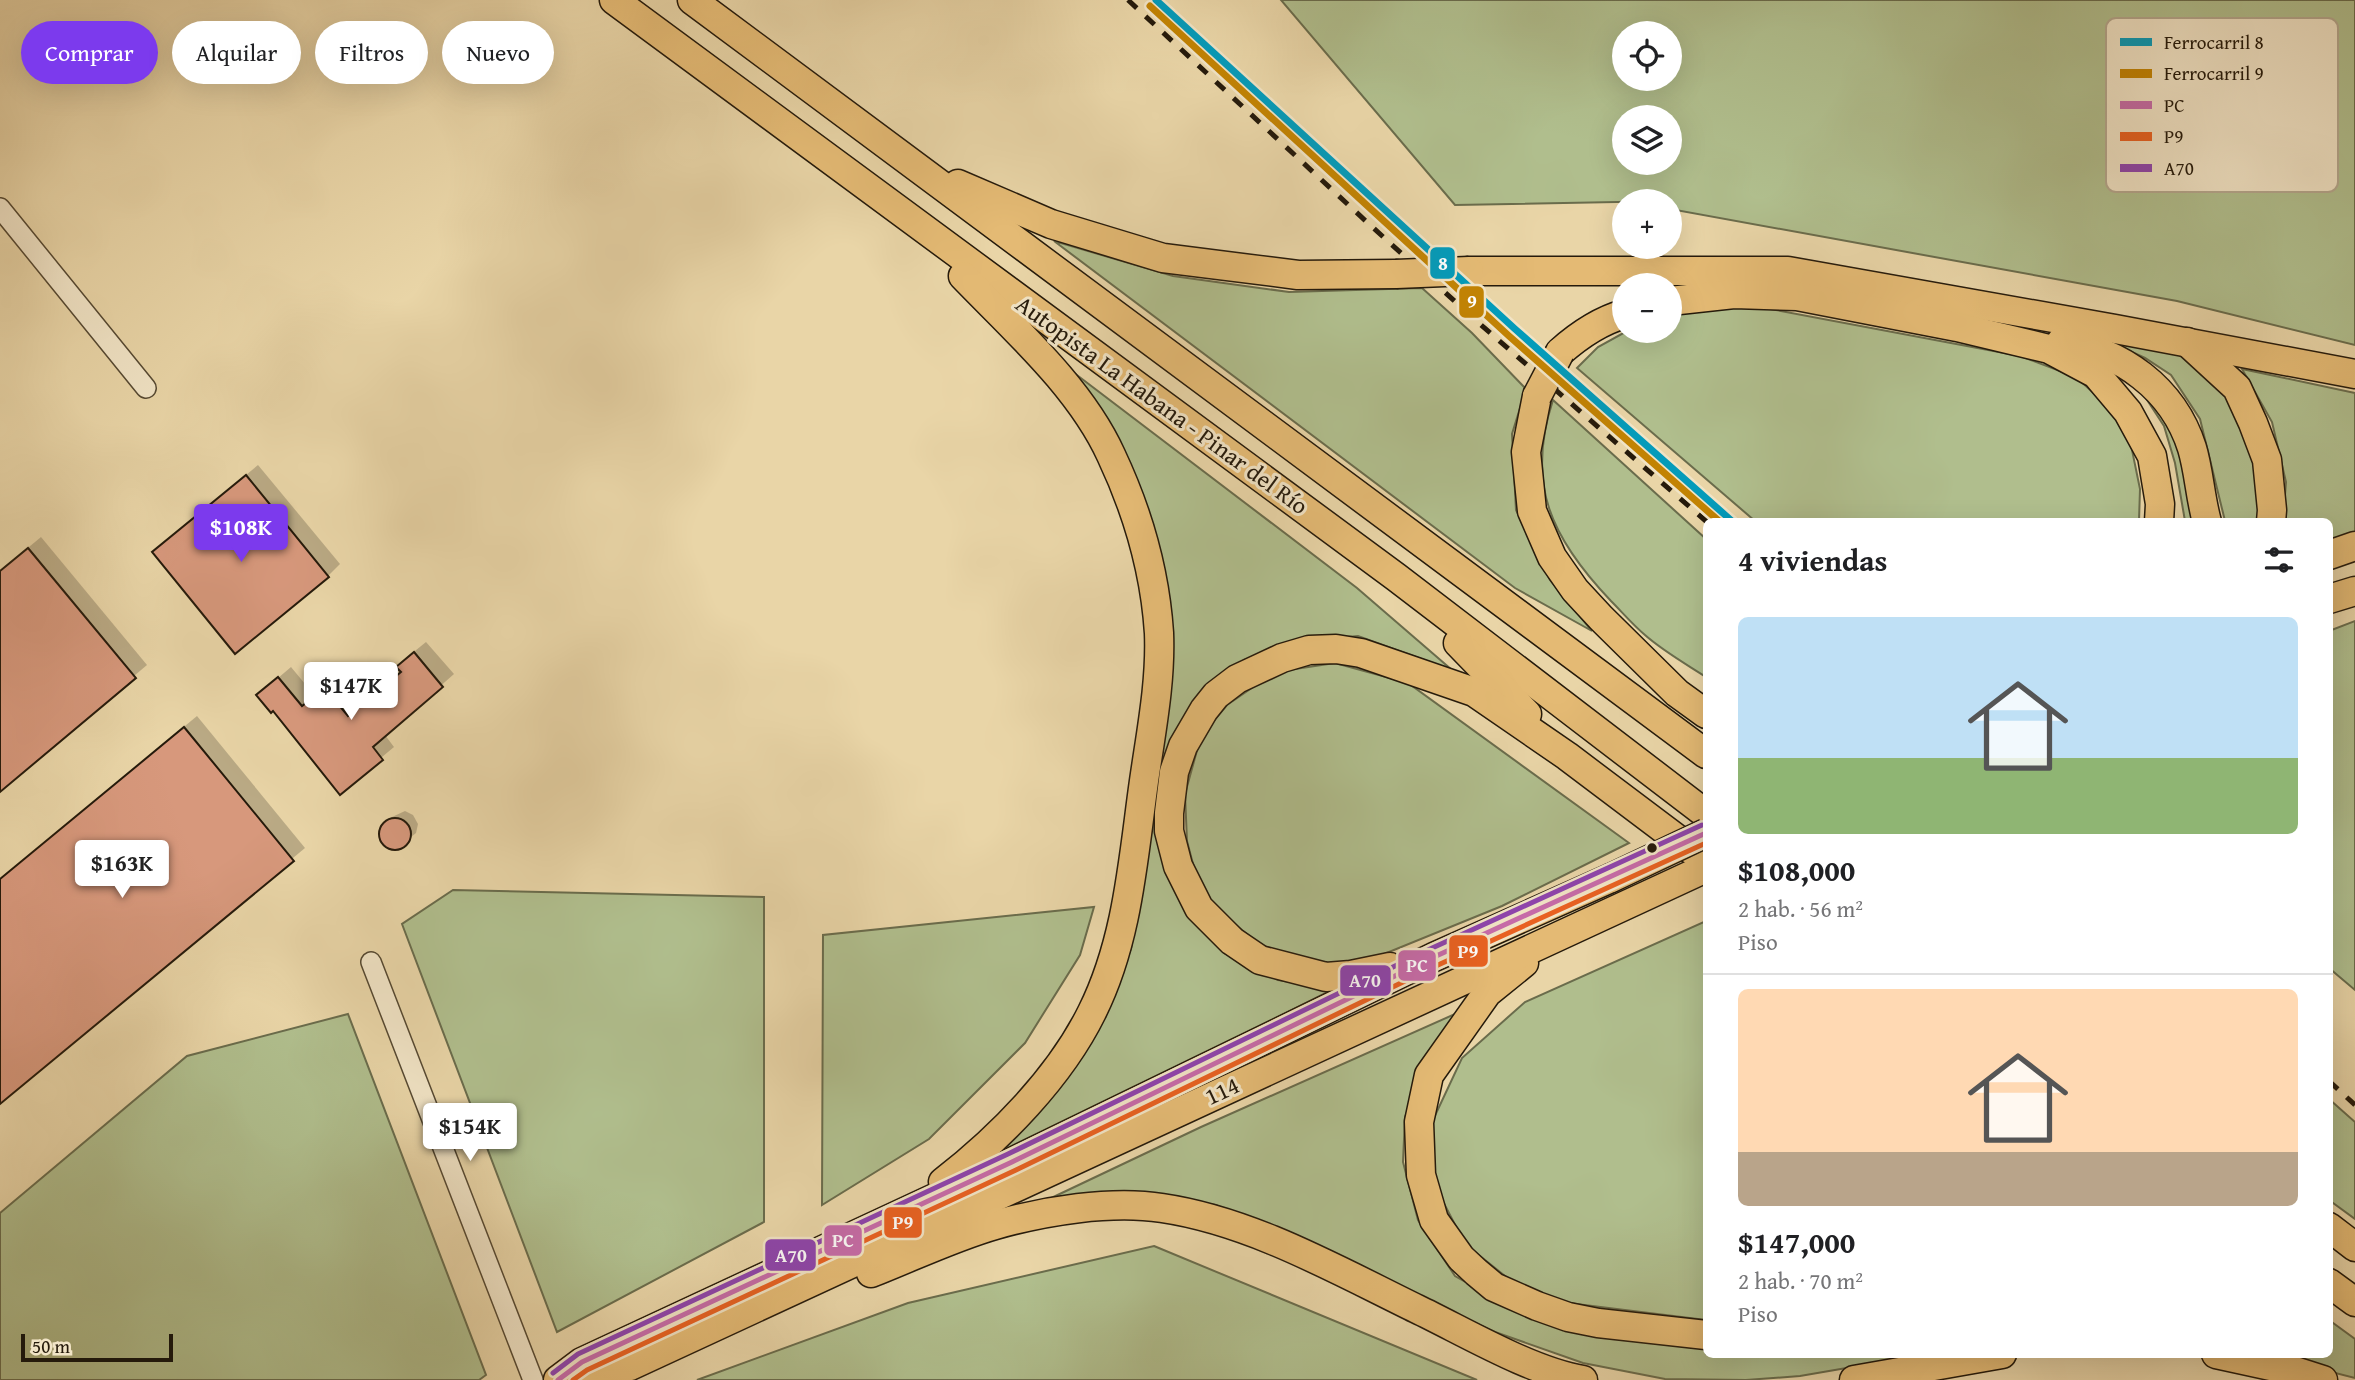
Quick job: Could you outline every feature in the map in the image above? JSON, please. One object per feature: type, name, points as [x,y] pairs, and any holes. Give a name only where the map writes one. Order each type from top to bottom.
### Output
[{"type":"highway","name":"Autopista La Habana - Pinar del Río","points":[[614,0],[1396,578],[1703,812]]},
{"type":"highway","name":"Autopista La Habana - Pinar del Río","points":[[692,0],[1703,752]]},
{"type":"highway","points":[[908,162],[1051,224],[1163,258],[1298,275],[1469,271],[1788,271],[2355,374]]},
{"type":"highway","points":[[902,1213],[974,1158],[1017,1116],[1069,1051],[1109,974],[1128,901],[1158,678],[1159,633],[1152,580],[1139,527],[1110,452],[1084,411],[1052,369],[914,223]]},
{"type":"highway","points":[[1682,300],[1734,294],[1797,296],[1971,330],[2049,349],[2096,374],[2128,412],[2152,456],[2160,505],[2159,518]]},
{"type":"highway","points":[[1612,318],[1574,339],[1560,352],[1538,397],[1526,452],[1532,511],[1552,557],[1575,590],[1676,693],[1703,712]]},
{"type":"highway","points":[[1971,330],[2073,344],[2107,355],[2134,368],[2158,388],[2180,420],[2192,448],[2206,518]]},
{"type":"highway","points":[[2187,342],[2237,388],[2267,460],[2271,518]]},
{"type":"highway","points":[[2333,554],[2355,546]]},
{"type":"highway","points":[[1396,578],[1567,756]]},
{"type":"highway","points":[[2333,584],[2355,579]]},
{"type":"highway","points":[[2333,598],[2355,591]]},
{"type":"highway","points":[[1434,957],[1351,975],[1326,977],[1306,973],[1260,960],[1232,941],[1199,908],[1184,881],[1172,848],[1168,813],[1174,772],[1183,746],[1216,695],[1237,679],[1309,650],[1336,649],[1387,660],[1474,692],[1567,756],[1703,859]]},
{"type":"highway","points":[[1593,670],[1676,693]]},
{"type":"highway","name":"114","points":[[558,1380],[582,1362],[1012,1163],[1434,957],[1703,834]]},
{"type":"highway","name":"114","points":[[584,1380],[630,1366],[1703,869]]},
{"type":"highway","points":[[1560,934],[1487,993],[1429,1076],[1419,1122],[1421,1175],[1434,1220],[1461,1258],[1476,1272],[1494,1287],[1537,1306],[1568,1317],[1598,1323],[1703,1335]]},
{"type":"highway","points":[[630,1366],[994,1226],[1051,1213],[1112,1205],[1160,1207],[1206,1216],[1302,1253],[1528,1363],[1583,1380]]},
{"type":"highway","points":[[2333,1230],[2355,1247]]},
{"type":"highway","points":[[2333,1286],[2355,1302]]},
{"type":"highway","points":[[1854,1380],[1979,1358]]},
{"type":"highway","points":[[2234,1358],[2323,1380]]},
{"type":"street","points":[[0,208],[146,388]]},
{"type":"street","points":[[371,962],[533,1380]]},
{"type":"green space","points":[[1281,0],[2355,0],[2355,345],[2177,301],[1682,211],[1682,189],[1612,189],[1612,202],[1455,205]]},
{"type":"green space","points":[[1054,241],[1173,276],[1289,292],[1422,288],[1472,333],[1526,389],[1512,434],[1516,510],[1550,580],[1592,631],[1515,588]]},
{"type":"green space","points":[[1689,308],[1765,308],[2020,356],[2076,377],[2110,408],[2131,445],[2140,489],[2139,518],[1752,518],[1577,368],[1598,347],[1612,339],[1612,343],[1682,343],[1682,311]]},
{"type":"green space","points":[[2108,341],[2185,355],[2224,392],[2247,439],[2260,487],[2259,518],[2224,518],[2200,419],[2171,375],[2145,358]]},
{"type":"green space","points":[[1065,366],[1357,588],[1452,670],[1358,636],[1300,641],[1244,660],[1198,695],[1168,747],[1182,904],[1224,953],[1278,980],[1334,989],[990,1160],[1098,1026],[1131,949],[1145,865],[1171,649]]},
{"type":"green space","points":[[2242,369],[2355,393],[2355,532],[2333,540],[2333,518],[2283,518],[2286,482],[2272,422]]},
{"type":"green space","points":[[2136,383],[2163,409],[2180,446],[2198,518],[2184,518],[2175,463],[2164,426]]},
{"type":"green space","points":[[1553,400],[1703,536],[1703,675],[1636,627],[1590,578],[1573,555],[1559,533],[1543,485],[1545,430]]},
{"type":"green space","points":[[2355,621],[2355,990],[2333,971],[2333,629]]},
{"type":"green space","points":[[1335,663],[1408,683],[1629,843],[1502,906],[1362,963],[1312,964],[1259,944],[1219,911],[1198,883],[1187,841],[1185,794],[1201,736],[1227,705],[1275,672]]},
{"type":"green space","points":[[453,890],[764,897],[764,1222],[557,1332],[402,924]]},
{"type":"green space","points":[[1094,907],[1080,955],[1025,1043],[929,1139],[822,1205],[823,935]]},
{"type":"green space","points":[[1703,922],[1703,1320],[1560,1302],[1510,1280],[1465,1244],[1436,1188],[1432,1122],[1462,1058],[1525,1002]]},
{"type":"green space","points":[[1473,1006],[1430,1056],[1405,1117],[1403,1162],[1418,1220],[1455,1276],[1503,1303],[1703,1342],[1703,1358],[1905,1358],[1800,1376],[1746,1380],[1665,1379],[1583,1363],[1495,1332],[1216,1205],[1133,1193],[1047,1200],[1201,1127]]},
{"type":"green space","points":[[348,1014],[486,1375],[479,1380],[0,1380],[0,1213],[187,1056]]},
{"type":"green space","points":[[2333,1103],[2355,1122],[2355,1219],[2333,1203]]},
{"type":"green space","points":[[1154,1246],[1477,1380],[697,1380],[908,1303]]},
{"type":"green space","points":[[2333,1323],[2355,1339],[2355,1378],[2277,1358],[2333,1358]]},
{"type":"building","points":[[246,475],[329,577],[235,654],[152,552]]},
{"type":"building","points":[[28,548],[136,678],[0,792],[0,571]]},
{"type":"building","points":[[414,652],[443,687],[373,747],[383,760],[340,795],[273,711],[271,713],[256,695],[278,677],[302,706],[325,688],[348,716],[401,672],[396,667]]},
{"type":"building","points":[[184,727],[294,861],[0,1104],[0,879]]},
{"type":"building","points":[[395,818],[406,823],[411,834],[406,845],[395,850],[384,845],[379,834],[384,823]]},
{"type":"railway","points":[[1128,0],[1370,225],[1703,519]]},
{"type":"railway","points":[[2333,1085],[2355,1105]]},
{"type":"rail line","name":"8","points":[[1156,0],[1515,329],[1728,518]]},
{"type":"rail line","name":"9","points":[[1150,6],[1509,336],[1715,518]]},
{"type":"transit line","name":"A70","points":[[553,1373],[578,1354],[1008,1154],[1430,949],[1702,825]]},
{"type":"transit line","name":"PC","points":[[558,1380],[582,1362],[1012,1162],[1434,957],[1703,834]]},
{"type":"transit line","name":"P9","points":[[573,1380],[587,1370],[1016,1170],[1438,965],[1703,844]]}]
